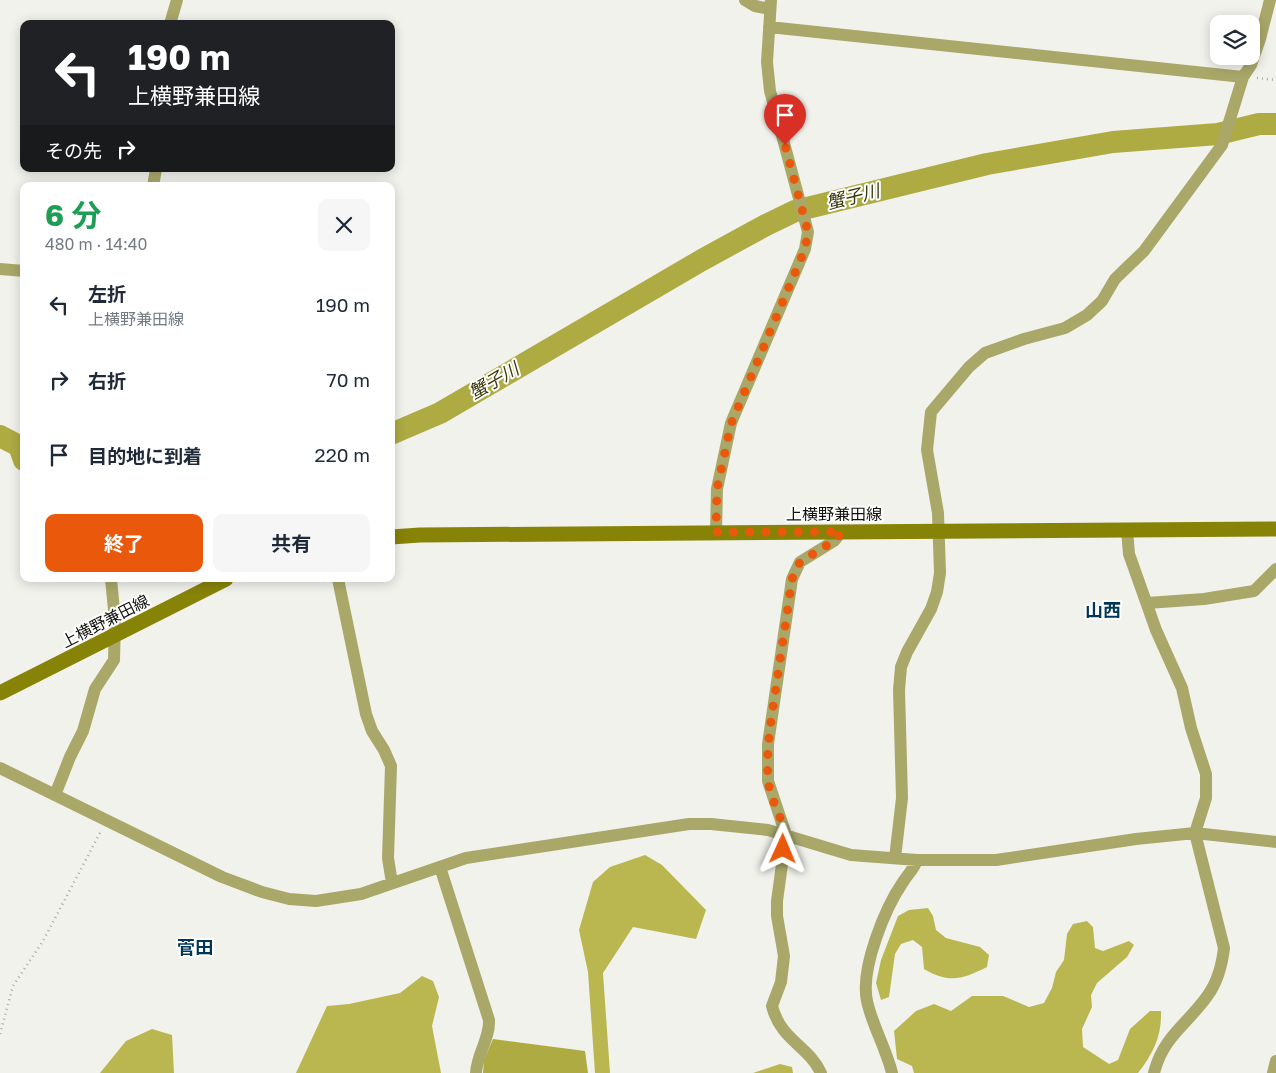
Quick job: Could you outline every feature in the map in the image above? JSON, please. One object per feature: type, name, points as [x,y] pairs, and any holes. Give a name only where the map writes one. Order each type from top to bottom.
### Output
[{"type":"main road","name":"上横野兼田線","points":[[395,537],[716,532],[1276,529]]},
{"type":"main road","name":"上横野兼田線","points":[[0,693],[220,582]]},
{"type":"street","points":[[171,20],[177,0]]},
{"type":"street","points":[[716,532],[717,489],[731,424],[805,249],[808,232],[770,91],[767,62],[770,5],[755,6],[745,0]]},
{"type":"street","points":[[895,858],[902,798],[899,690],[902,667],[906,652],[931,609],[937,592],[940,573],[939,532],[927,450],[931,412],[969,366],[985,353],[1024,339],[1065,328],[1088,316],[1102,301],[1115,279],[1144,251],[1222,145],[1243,76],[1251,65],[1260,39],[1270,0]]},
{"type":"street","points":[[769,27],[1243,76]]},
{"type":"street","points":[[0,269],[20,271]]},
{"type":"street","points":[[1127,530],[1130,554],[1156,630],[1182,688],[1191,728],[1206,774],[1206,798],[1195,833],[1223,938],[1222,966],[1208,996],[1174,1032],[1164,1046],[1154,1073]]},
{"type":"street","points":[[821,1073],[808,1054],[782,1030],[772,1006],[781,982],[784,956],[777,916],[777,901],[786,835],[768,781],[768,744],[792,579],[800,562],[834,541],[842,532]]},
{"type":"street","points":[[1147,603],[1213,598],[1254,591],[1276,569]]},
{"type":"street","points":[[55,795],[70,757],[84,731],[95,689],[114,660],[115,635],[111,582]]},
{"type":"street","points":[[339,582],[366,714],[372,731],[391,766],[388,858],[392,883]]},
{"type":"street","points":[[0,768],[222,877],[262,892],[289,899],[316,901],[341,899],[466,858],[689,824],[731,826],[786,835],[850,855],[918,860],[996,860],[1136,839],[1195,833],[1276,842]]},
{"type":"street","points":[[892,1073],[867,1001],[868,969],[884,922],[903,881],[914,870],[918,860]]},
{"type":"street","points":[[440,867],[489,1020],[490,1029],[479,1053],[476,1073]]},
{"type":"street","points":[[1273,1073],[1276,1061]]},
{"type":"path","points":[[1243,76],[1276,80]]},
{"type":"path","points":[[0,1034],[13,986],[43,941],[106,821]]},
{"type":"shaded area","points":[[645,855],[662,865],[706,910],[696,939],[633,927],[603,973],[610,1073],[595,1073],[588,972],[579,930],[593,882],[610,867]]},
{"type":"shaded area","points":[[928,908],[933,916],[936,930],[946,938],[980,947],[989,955],[987,967],[963,977],[941,977],[924,969],[922,947],[913,940],[901,944],[895,954],[889,997],[881,1000],[876,983],[881,960],[898,916],[909,910]]},
{"type":"shaded area","points":[[1087,921],[1093,927],[1095,948],[1103,951],[1129,941],[1134,945],[1127,957],[1097,983],[1091,995],[1092,1007],[1082,1029],[1083,1047],[1109,1064],[1118,1060],[1130,1029],[1150,1011],[1161,1011],[1160,1029],[1156,1044],[1138,1073],[914,1073],[912,1066],[897,1059],[894,1031],[916,1011],[934,1004],[951,1011],[972,996],[1003,996],[1029,1007],[1044,1003],[1052,988],[1056,972],[1064,960],[1067,934],[1073,924]]},
{"type":"shaded area","points":[[422,976],[433,981],[439,997],[432,1026],[441,1073],[296,1073],[327,1006],[349,1004],[400,993]]},
{"type":"shaded area","points":[[152,1029],[172,1035],[174,1073],[100,1073],[126,1041]]},
{"type":"shaded area","points":[[493,1039],[585,1051],[588,1073],[483,1073],[484,1060]]},
{"type":"shaded area","points":[[780,1064],[792,1067],[793,1073],[753,1073]]},
{"type":"waterway","name":"蟹子川","points":[[395,432],[440,413],[702,260],[795,211],[987,164],[1113,142],[1218,134],[1259,124],[1276,124]]},
{"type":"waterway","name":"蟹子川","points":[[0,436],[19,446],[20,449]]},
{"type":"district","name":"山西","points":[[1103,611]]},
{"type":"district","name":"菅田","points":[[195,948]]},
{"type":"route","points":[[783,849],[786,835],[784,824],[772,798],[768,781],[768,744],[792,579],[800,562],[834,541],[842,532],[716,532],[717,489],[731,424],[805,249],[808,232],[785,145]]}]
